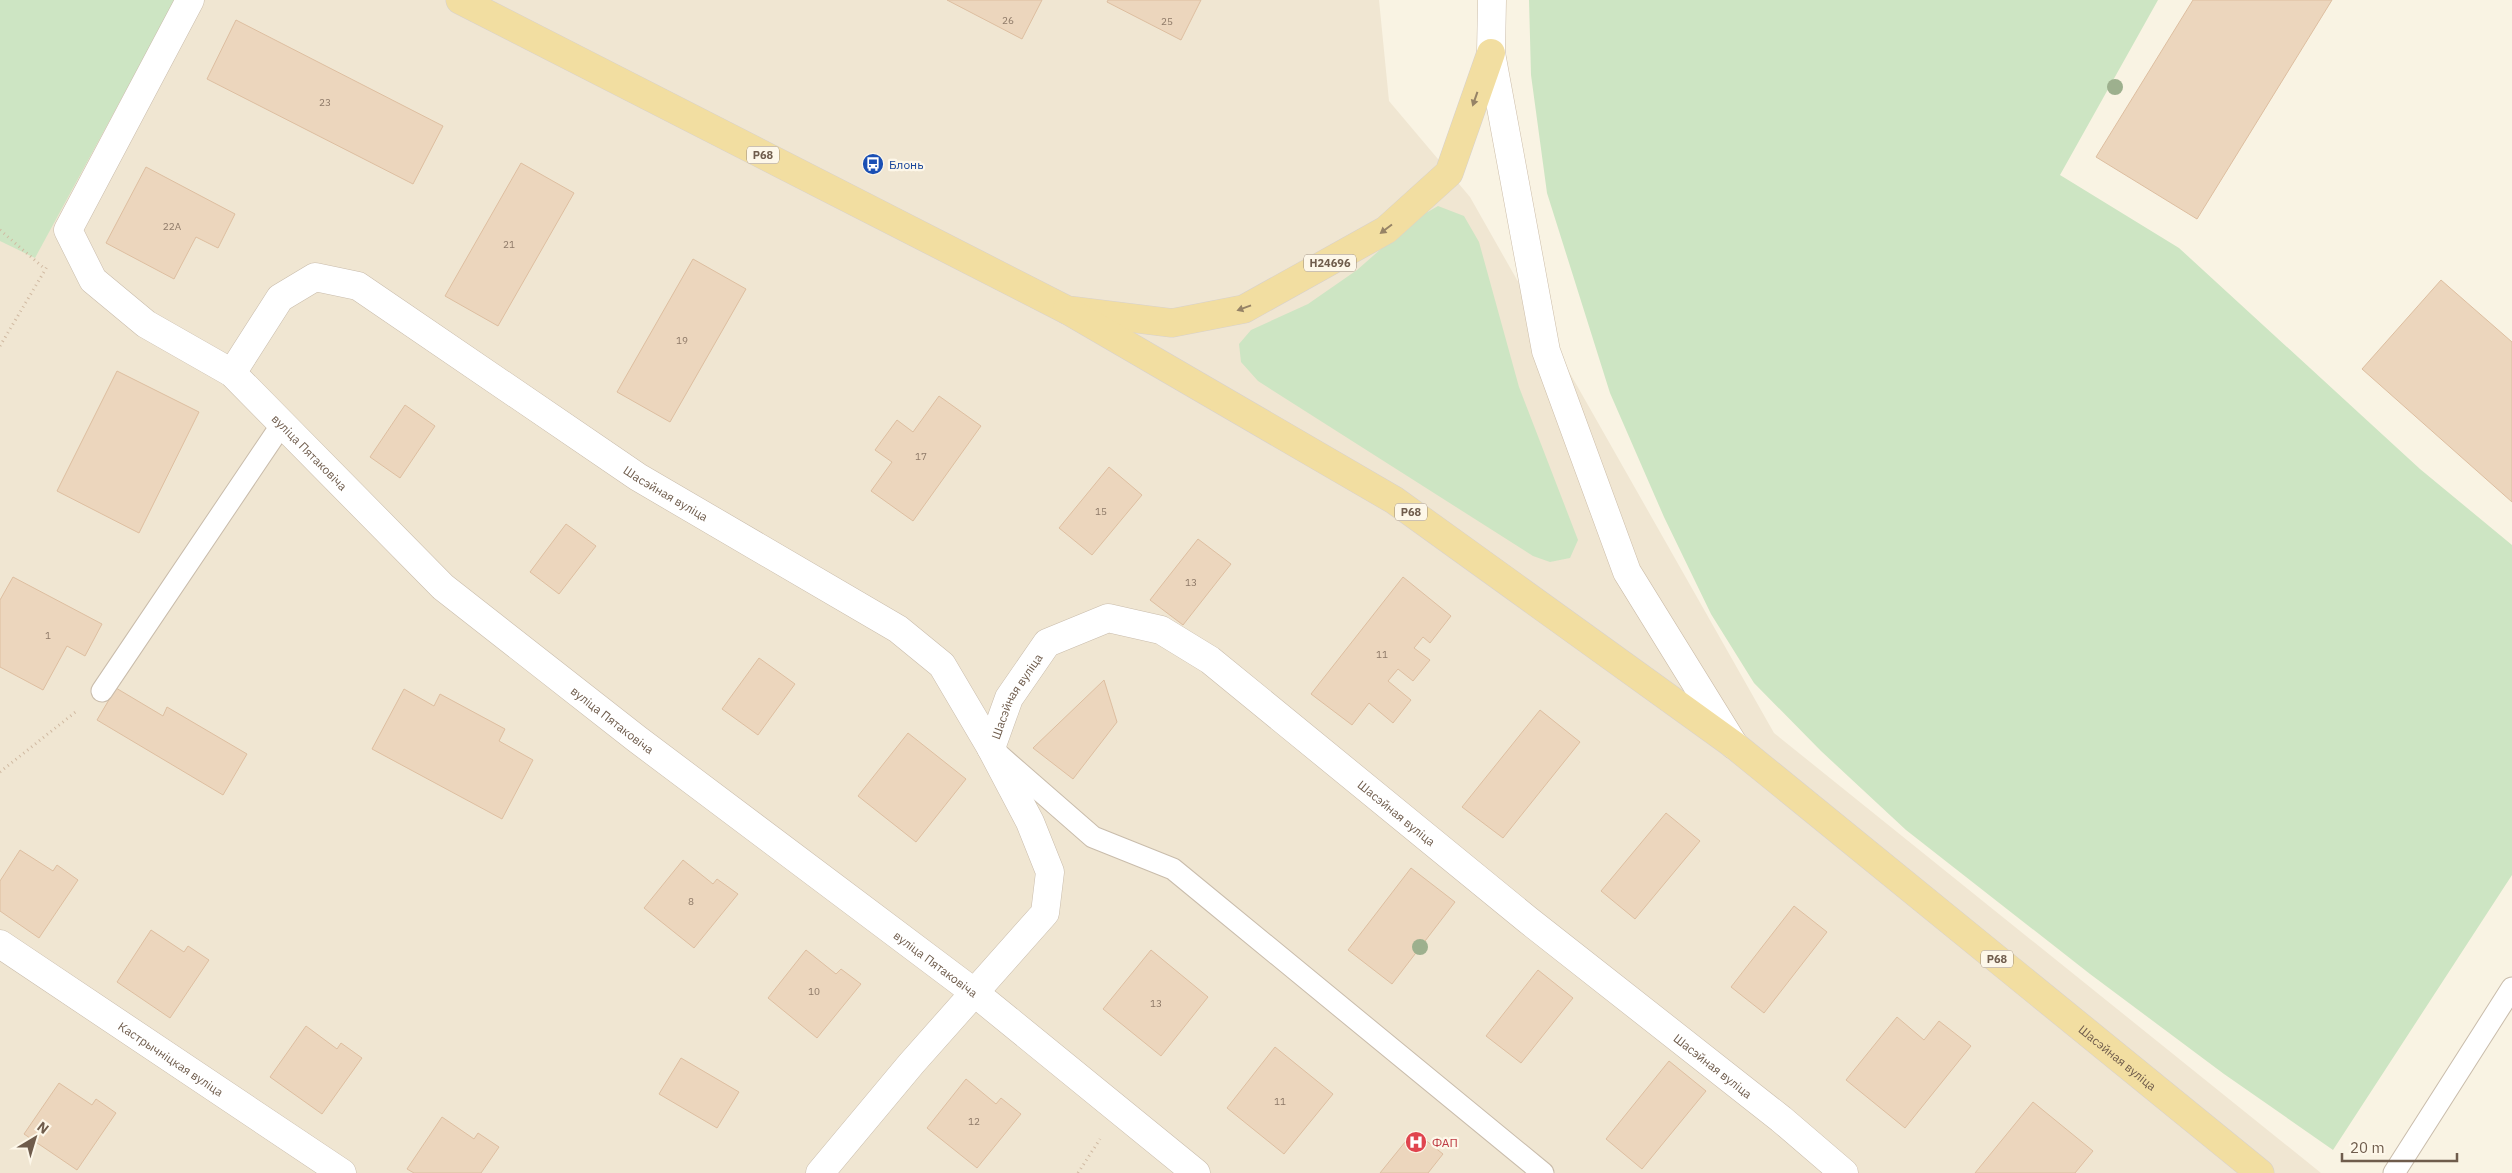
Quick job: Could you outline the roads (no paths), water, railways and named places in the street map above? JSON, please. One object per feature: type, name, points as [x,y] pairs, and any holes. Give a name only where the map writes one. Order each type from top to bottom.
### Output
[{"type":"main road","name":"Р68","points":[[460,0],[1067,310]]},
{"type":"main road","name":"Н24696","points":[[1067,310],[1172,323],[1244,309],[1386,230],[1448,173],[1491,53]]},
{"type":"main road","name":"Шасэйная вуліца","points":[[1067,310],[1394,500],[1734,745],[2260,1173]]},
{"type":"street","name":"вуліца Пятаковіча","points":[[190,0],[68,230],[93,280],[146,324],[232,373],[443,587],[637,739],[975,994],[1118,1112],[1196,1173]]},
{"type":"street","name":"Н24696","points":[[1492,0],[1491,53],[1546,351],[1627,572],[1734,745]]},
{"type":"street","name":"Шасэйная вуліца","points":[[232,373],[280,298],[315,276],[358,286],[638,477],[898,629],[942,664],[991,748]]},
{"type":"street","name":"Шасэйная вуліца","points":[[991,748],[1009,698],[1047,643],[1108,618],[1161,630],[1210,660],[1528,920],[1781,1119],[1844,1173]]},
{"type":"street","points":[[820,1173],[911,1064],[1045,913],[1050,872],[1030,822],[991,748]]},
{"type":"street","name":"Кастрычніцкая вуліца","points":[[0,944],[342,1173]]},
{"type":"lane","points":[[102,691],[282,424]]},
{"type":"lane","points":[[991,748],[1093,837],[1172,869],[1543,1173]]},
{"type":"lane","points":[[2394,1173],[2512,988]]},
{"type":"place","name":"Блонь","points":[[873,164]]},
{"type":"place","name":"ФАП","points":[[1416,1142]]}]
